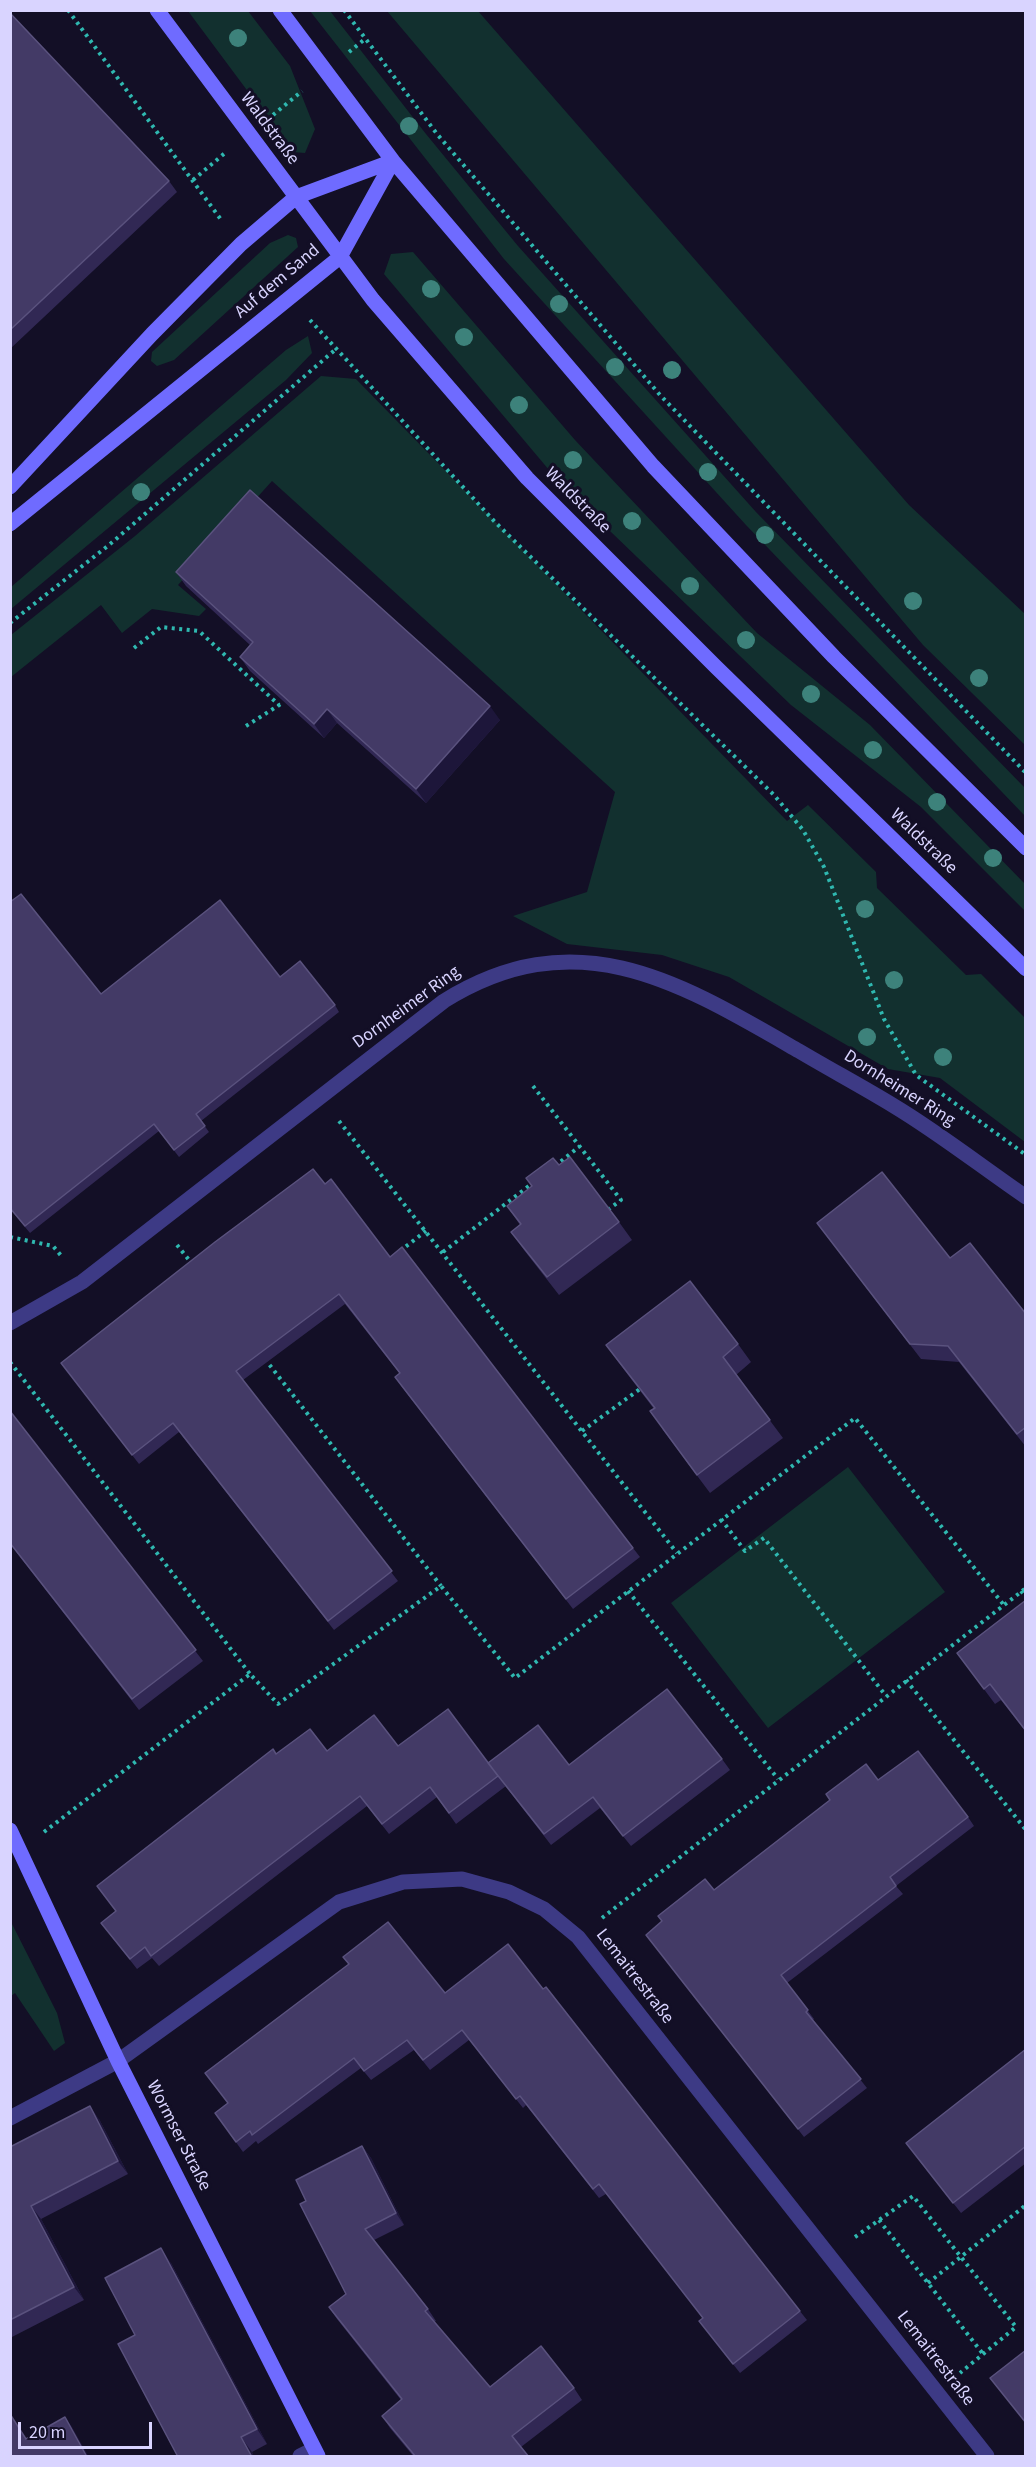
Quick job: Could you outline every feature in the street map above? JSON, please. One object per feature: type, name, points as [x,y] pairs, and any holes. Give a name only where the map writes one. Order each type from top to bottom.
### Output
[{"type":"main road","name":"Waldstraße","points":[[156,10],[373,300],[527,478],[716,667],[1026,969]]},
{"type":"main road","points":[[280,10],[393,161],[653,466],[834,657],[1026,848]]},
{"type":"main road","points":[[10,487],[152,334],[242,244],[296,197],[393,161]]},
{"type":"main road","name":"Auf dem Sand","points":[[10,524],[340,257],[393,161]]},
{"type":"main road","name":"Wormser Straße","points":[[10,1830],[118,2061],[316,2453]]},
{"type":"street","name":"Dornheimer Ring","points":[[10,1323],[82,1282],[444,1001],[475,983],[502,972],[544,964],[574,962],[648,974],[710,1000],[896,1107],[1026,1197]]},
{"type":"street","name":"Lemaitrestraße","points":[[10,2118],[118,2061],[339,1902],[404,1882],[462,1879],[509,1892],[544,1909],[578,1937],[987,2457]]},
{"type":"street","points":[[300,2457],[316,2453]]},
{"type":"path","points":[[68,10],[218,216],[242,244]]},
{"type":"path","points":[[344,10],[437,134],[660,395],[1026,772]]},
{"type":"path","points":[[193,180],[365,39]]},
{"type":"path","points":[[290,298],[495,522],[774,795],[803,830],[824,867],[884,1019],[916,1075],[1026,1155]]},
{"type":"path","points":[[10,623],[109,545],[336,349]]},
{"type":"path","points":[[134,648],[161,627],[199,632],[279,705]]},
{"type":"path","points":[[246,726],[284,702]]},
{"type":"path","points":[[533,1086],[621,1200],[609,1209]]},
{"type":"path","points":[[321,1097],[677,1553]]},
{"type":"path","points":[[553,1168],[580,1146]]},
{"type":"path","points":[[443,1252],[534,1182]]},
{"type":"path","points":[[159,1222],[195,1268]]},
{"type":"path","points":[[392,1258],[426,1231]]},
{"type":"path","points":[[10,1237],[54,1246],[82,1282]]},
{"type":"path","points":[[255,1362],[263,1356],[514,1678],[855,1418],[1003,1604]]},
{"type":"path","points":[[10,1362],[250,1674],[279,1704],[441,1586]]},
{"type":"path","points":[[582,1431],[639,1389]]},
{"type":"path","points":[[721,1519],[745,1551],[764,1538],[886,1695]]},
{"type":"path","points":[[578,1937],[1026,1588]]},
{"type":"path","points":[[628,1591],[778,1779]]},
{"type":"path","points":[[1021,1591],[1026,1597]]},
{"type":"path","points":[[20,1850],[250,1674]]},
{"type":"path","points":[[906,1680],[1026,1830]]},
{"type":"path","points":[[830,2255],[913,2196],[1016,2327],[936,2393]]},
{"type":"path","points":[[927,2283],[1026,2205]]},
{"type":"path","points":[[879,2220],[982,2354]]},
{"type":"green space","points":[[188,11],[248,11],[290,66],[315,129],[305,153],[293,152]]},
{"type":"green space","points":[[310,11],[330,11],[426,134],[518,246],[756,512],[1025,788],[1025,816],[746,525],[504,259]]},
{"type":"green space","points":[[387,11],[478,11],[909,505],[1025,614],[1025,745],[923,645]]},
{"type":"green space","points":[[288,235],[296,238],[298,247],[174,360],[157,366],[151,361],[152,352],[270,243]]},
{"type":"green space","points":[[413,252],[575,440],[757,633],[870,725],[1025,884],[1025,911],[921,807],[791,705],[560,483],[384,274],[391,254]]},
{"type":"green space","points":[[308,336],[312,353],[286,380],[11,609],[11,587],[286,350]]},
{"type":"green space","points":[[321,376],[356,379],[787,821],[808,805],[876,872],[877,888],[966,975],[981,974],[1025,1018],[1025,1142],[940,1078],[888,1069],[729,977],[662,955],[567,944],[513,916],[587,892],[615,792],[272,481],[178,585],[206,609],[199,616],[152,609],[122,633],[101,605],[11,677],[11,635],[135,536]]},
{"type":"green space","points":[[848,1467],[945,1592],[768,1728],[671,1603]]},
{"type":"green space","points":[[10,1920],[57,2013],[65,2043],[54,2051],[15,1993],[11,1996]]},
{"type":"building","points":[[10,13],[169,181],[10,330]]},
{"type":"building","points":[[250,490],[490,706],[416,789],[327,709],[314,724],[240,657],[253,642],[176,572]]},
{"type":"building","points":[[21,894],[101,994],[220,900],[280,977],[300,961],[335,1005],[196,1114],[205,1126],[174,1150],[154,1124],[25,1226],[10,1208],[10,902]]},
{"type":"building","points":[[570,1157],[619,1222],[547,1277],[511,1232],[521,1224],[507,1206],[532,1186],[526,1178],[553,1158],[559,1165]]},
{"type":"building","points":[[313,1169],[325,1184],[331,1179],[390,1257],[402,1247],[633,1548],[566,1599],[395,1377],[400,1373],[339,1294],[236,1371],[392,1571],[328,1621],[173,1423],[132,1455],[61,1363],[215,1242]]},
{"type":"building","points":[[882,1172],[950,1258],[970,1243],[1026,1314],[1026,1427],[1017,1434],[948,1346],[910,1344],[817,1223]]},
{"type":"building","points":[[690,1281],[738,1344],[723,1357],[770,1420],[697,1475],[650,1411],[655,1408],[606,1345]]},
{"type":"building","points":[[10,1411],[196,1650],[132,1699],[10,1543]]},
{"type":"building","points":[[1026,1600],[1026,1731],[990,1684],[984,1689],[957,1653]]},
{"type":"building","points":[[667,1689],[722,1759],[623,1836],[593,1797],[544,1834],[488,1763],[538,1725],[569,1765]]},
{"type":"building","points":[[448,1709],[498,1776],[449,1813],[430,1787],[382,1824],[360,1796],[151,1956],[145,1947],[130,1959],[101,1923],[116,1911],[97,1886],[273,1749],[276,1754],[310,1729],[327,1751],[374,1715],[398,1746]]},
{"type":"building","points":[[918,1751],[968,1817],[890,1877],[896,1886],[781,1975],[808,2010],[806,2012],[861,2079],[798,2129],[646,1935],[662,1921],[658,1916],[705,1879],[714,1890],[830,1800],[826,1794],[866,1764],[878,1780]]},
{"type":"building","points":[[388,1922],[445,1993],[508,1944],[543,1989],[546,1987],[800,2311],[733,2364],[699,2321],[703,2318],[599,2184],[593,2189],[520,2096],[516,2099],[462,2030],[423,2060],[407,2040],[364,2071],[354,2058],[252,2135],[250,2131],[236,2142],[215,2113],[228,2103],[205,2073],[349,1964],[343,1957]]},
{"type":"building","points":[[1026,2049],[1026,2146],[953,2203],[906,2143]]},
{"type":"building","points":[[90,2106],[118,2161],[31,2206],[74,2287],[10,2320],[10,2147]]},
{"type":"building","points":[[362,2146],[396,2213],[365,2229],[428,2309],[425,2311],[490,2387],[541,2346],[574,2388],[512,2436],[529,2457],[416,2457],[382,2416],[402,2399],[329,2307],[346,2294],[300,2204],[306,2201],[296,2180]]},
{"type":"building","points":[[161,2248],[257,2429],[241,2437],[252,2457],[178,2457],[118,2344],[135,2335],[105,2278]]},
{"type":"building","points":[[1026,2350],[1026,2423],[990,2378]]},
{"type":"building","points":[[10,2414],[26,2439],[65,2417],[87,2457],[10,2457]]}]
